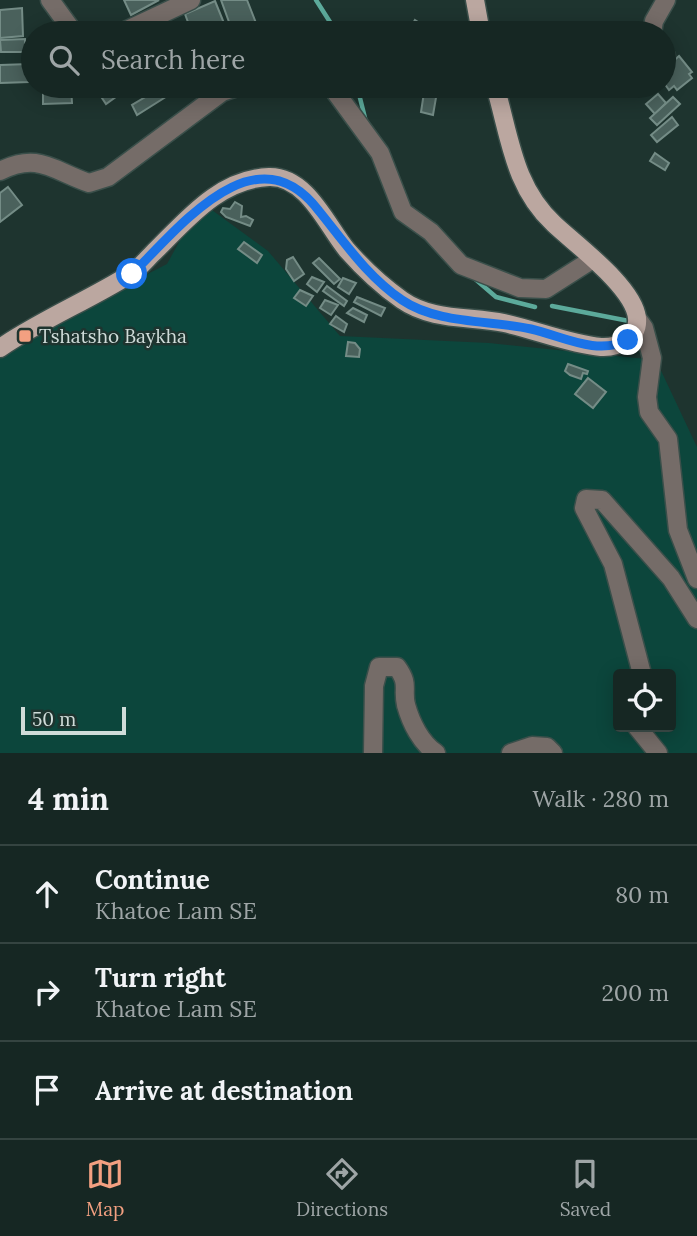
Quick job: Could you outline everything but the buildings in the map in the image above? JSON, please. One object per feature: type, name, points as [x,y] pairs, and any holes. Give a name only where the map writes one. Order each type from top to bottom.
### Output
[{"type":"main road","points":[[475,1],[479,21]]},
{"type":"main road","points":[[0,348],[132,274],[200,205],[241,183],[270,177],[295,186],[318,208],[346,249],[404,302],[435,314],[499,322],[592,346],[612,348],[628,340],[637,318],[621,289],[531,199],[512,159],[498,98]]},
{"type":"street","points":[[50,0],[65,21]]},
{"type":"street","points":[[146,21],[191,0]]},
{"type":"street","points":[[654,21],[666,0]]},
{"type":"street","points":[[0,171],[19,162],[42,163],[89,183],[108,177],[214,98]]},
{"type":"street","points":[[340,98],[380,153],[403,212],[431,232],[461,265],[520,288],[546,289],[593,259]]},
{"type":"street","points":[[637,318],[645,328],[652,358],[647,397],[649,412],[668,439],[678,530],[697,579]]},
{"type":"street","points":[[641,669],[613,564],[584,508],[586,499],[602,500],[671,578],[697,620]]},
{"type":"street","points":[[373,753],[374,687],[379,667],[397,667],[407,680],[406,704],[422,744],[436,753]]},
{"type":"street","points":[[641,732],[658,753]]},
{"type":"street","points":[[511,753],[532,746],[547,747],[553,753]]},
{"type":"green space","points":[[201,202],[268,251],[340,336],[489,343],[656,360],[697,447],[697,753],[0,753],[0,350],[167,264]]},
{"type":"waterway","points":[[316,0],[329,21]]},
{"type":"waterway","points":[[360,98],[366,122]]},
{"type":"waterway","points":[[474,278],[496,297],[535,307]]},
{"type":"waterway","points":[[552,306],[629,321]]},
{"type":"place","name":"Tshatsho Baykha","points":[[25,336]]},
{"type":"route","points":[[132,274],[200,205],[241,183],[270,177],[295,186],[318,208],[346,249],[404,302],[435,314],[499,322],[592,346],[612,348],[628,340]]}]
